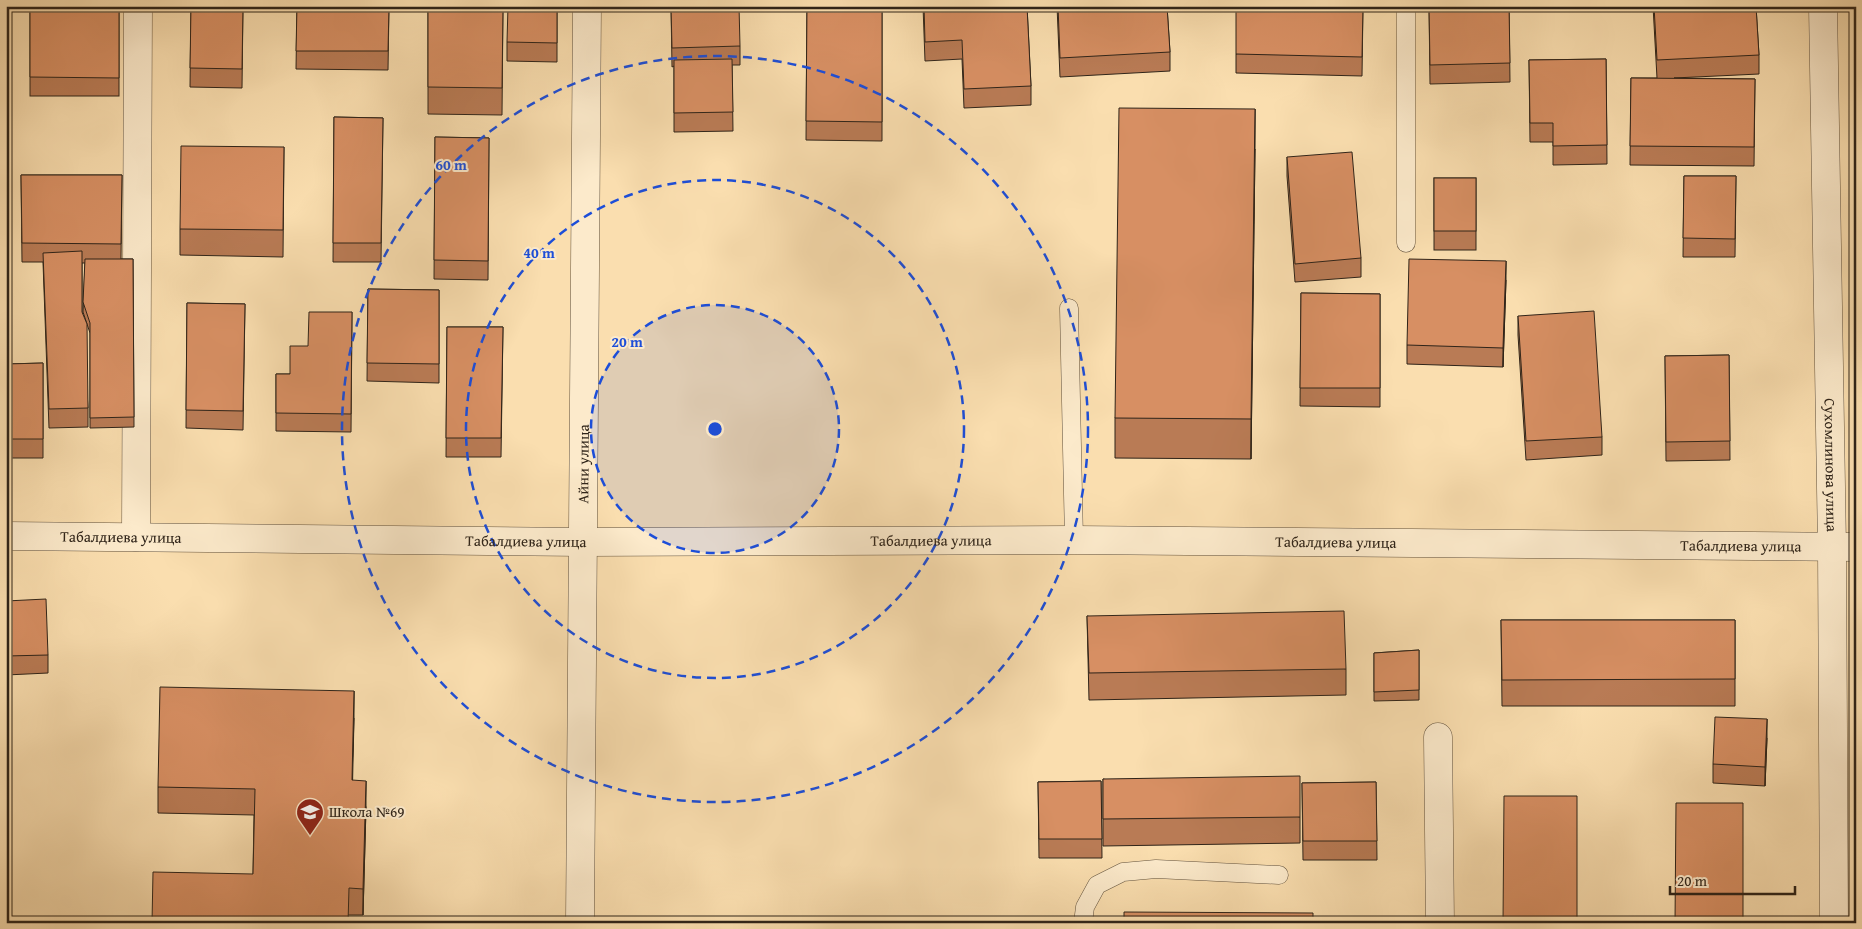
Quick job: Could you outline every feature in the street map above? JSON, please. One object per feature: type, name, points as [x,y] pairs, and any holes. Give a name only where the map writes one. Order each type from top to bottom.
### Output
[{"type":"street","points":[[136,537],[138,6]]},
{"type":"street","name":"Айни улица","points":[[580,923],[587,6]]},
{"type":"street","name":"Сухомлинова улица","points":[[1823,6],[1844,547],[1834,923]]},
{"type":"street","name":"Табалдиева улица","points":[[6,536],[583,542],[1074,540],[1844,547]]},
{"type":"street","points":[[1438,737],[1440,923]]},
{"type":"lane","points":[[1406,6],[1406,243]]},
{"type":"lane","points":[[1069,308],[1074,540]]},
{"type":"lane","points":[[1082,923],[1085,908],[1096,885],[1123,872],[1156,869],[1279,875]]},
{"type":"building","points":[[30,6],[119,6],[119,78],[30,77]]},
{"type":"building","points":[[191,6],[243,6],[242,69],[190,68]]},
{"type":"building","points":[[297,6],[389,6],[388,51],[296,51]]},
{"type":"building","points":[[428,6],[503,6],[502,88],[428,87]]},
{"type":"building","points":[[508,6],[557,6],[557,43],[507,42]]},
{"type":"building","points":[[671,6],[739,6],[740,46],[672,48]]},
{"type":"building","points":[[807,6],[882,6],[882,122],[806,121]]},
{"type":"building","points":[[924,6],[1027,6],[1031,86],[964,89],[962,40],[925,42]]},
{"type":"building","points":[[1058,6],[1167,6],[1170,52],[1060,58]]},
{"type":"building","points":[[1236,6],[1363,6],[1362,57],[1236,54]]},
{"type":"building","points":[[1429,6],[1509,6],[1510,63],[1430,65]]},
{"type":"building","points":[[1654,6],[1756,6],[1759,55],[1657,60]]},
{"type":"building","points":[[732,59],[733,112],[674,113],[674,60]]},
{"type":"building","points":[[1606,59],[1607,145],[1553,146],[1553,123],[1530,123],[1529,60]]},
{"type":"building","points":[[1631,78],[1755,79],[1754,147],[1630,146]]},
{"type":"building","points":[[1119,108],[1255,109],[1251,419],[1115,418]]},
{"type":"building","points":[[334,117],[383,118],[381,243],[333,243]]},
{"type":"building","points":[[435,137],[489,138],[488,261],[434,260]]},
{"type":"building","points":[[181,146],[284,147],[283,230],[180,229]]},
{"type":"building","points":[[6,148],[8,148],[8,207],[6,207]]},
{"type":"building","points":[[1352,152],[1361,258],[1295,264],[1287,157]]},
{"type":"building","points":[[21,175],[122,175],[121,244],[22,243]]},
{"type":"building","points":[[1684,176],[1736,176],[1735,239],[1683,238]]},
{"type":"building","points":[[1434,178],[1476,178],[1476,231],[1434,231]]},
{"type":"building","points":[[82,251],[82,312],[87,324],[88,408],[49,409],[43,253]]},
{"type":"building","points":[[85,259],[133,259],[134,417],[90,418],[90,323],[83,302]]},
{"type":"building","points":[[1409,259],[1506,261],[1503,348],[1407,345]]},
{"type":"building","points":[[368,289],[439,290],[439,364],[367,363]]},
{"type":"building","points":[[1301,293],[1380,294],[1380,388],[1300,388]]},
{"type":"building","points":[[187,303],[245,304],[243,411],[186,410]]},
{"type":"building","points":[[1594,311],[1602,437],[1526,441],[1518,316]]},
{"type":"building","points":[[309,312],[352,312],[351,414],[276,413],[276,374],[290,374],[290,346],[308,346]]},
{"type":"building","points":[[447,327],[503,327],[501,438],[446,438]]},
{"type":"building","points":[[1729,355],[1730,441],[1666,442],[1665,356]]},
{"type":"building","points":[[43,363],[43,439],[6,439],[6,364]]},
{"type":"building","points":[[46,599],[48,655],[6,656],[6,601]]},
{"type":"building","points":[[1344,611],[1346,669],[1089,673],[1087,616]]},
{"type":"building","points":[[1501,620],[1735,620],[1735,679],[1502,680]]},
{"type":"building","points":[[1419,650],[1419,690],[1374,692],[1374,653]]},
{"type":"building","name":"Школа №69","points":[[160,687],[354,691],[352,780],[366,781],[363,889],[349,888],[348,923],[152,923],[153,872],[253,874],[255,789],[158,787]]},
{"type":"building","points":[[1715,717],[1767,719],[1765,767],[1713,764]]},
{"type":"building","points":[[1300,776],[1300,817],[1103,819],[1103,779]]},
{"type":"building","points":[[1101,781],[1102,839],[1039,839],[1038,782]]},
{"type":"building","points":[[1376,782],[1377,841],[1303,841],[1302,783]]},
{"type":"building","points":[[1504,796],[1577,796],[1577,923],[1503,923]]},
{"type":"building","points":[[1676,803],[1743,803],[1743,923],[1675,923]]},
{"type":"building","points":[[1124,912],[1313,913],[1313,923],[1124,923]]},
{"type":"place","name":"Школа №69","points":[[310,836]]}]
